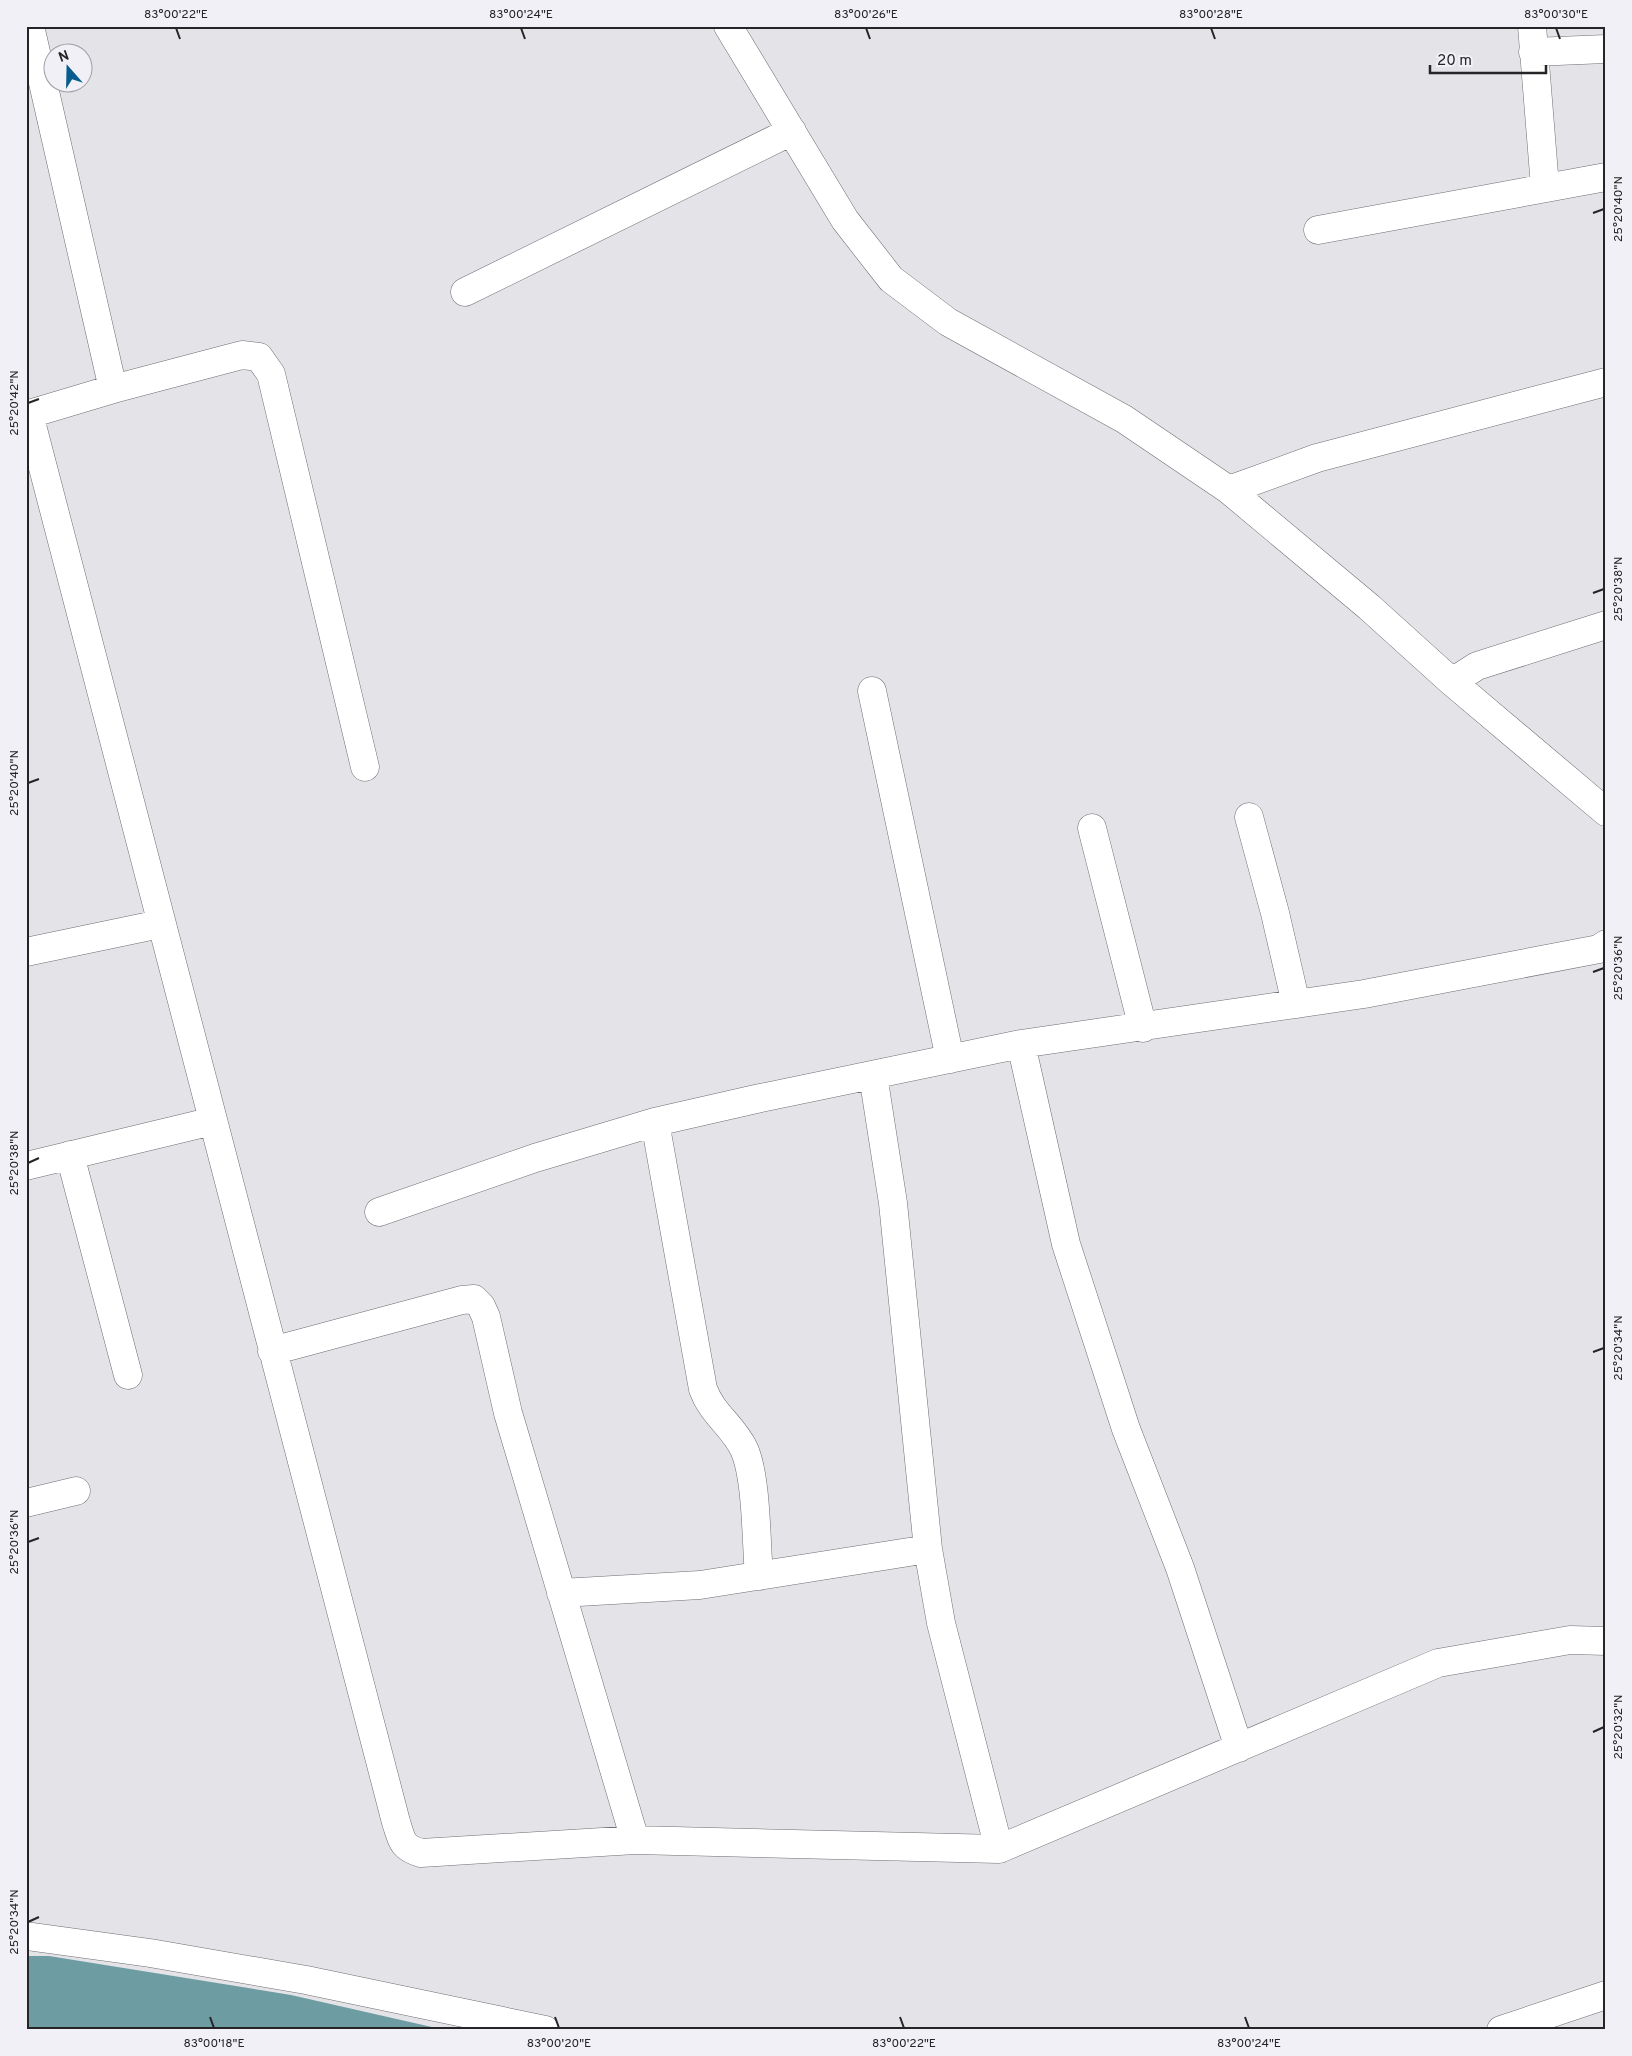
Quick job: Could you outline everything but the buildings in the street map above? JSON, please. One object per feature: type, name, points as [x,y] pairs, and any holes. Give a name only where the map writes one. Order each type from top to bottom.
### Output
[{"type":"street","points":[[30,26],[112,389]]},
{"type":"street","points":[[728,26],[845,220],[892,279],[948,322],[1124,419],[1228,490],[1369,607],[1452,682],[1606,812]]},
{"type":"street","points":[[1545,187],[1532,39],[1606,49]]},
{"type":"street","points":[[465,292],[792,131]]},
{"type":"street","points":[[1318,230],[1606,177]]},
{"type":"street","points":[[365,767],[271,374],[259,357],[242,355],[112,389],[27,414],[272,1351],[403,1843],[409,1850],[422,1853],[635,1840],[999,1849],[1438,1663],[1570,1640],[1606,1641]]},
{"type":"street","points":[[1228,490],[1317,458],[1606,382]]},
{"type":"street","points":[[1452,682],[1477,666],[1606,625]]},
{"type":"street","points":[[872,691],[950,1059]]},
{"type":"street","points":[[1249,817],[1275,913],[1296,1004]]},
{"type":"street","points":[[1092,828],[1144,1028]]},
{"type":"street","points":[[26,952],[160,924]]},
{"type":"street","points":[[378,1212],[534,1158],[655,1122],[873,1075],[1021,1044],[1144,1028],[1364,994],[1604,952]]},
{"type":"street","points":[[1021,1044],[1066,1244],[1126,1429],[1180,1568],[1239,1748]]},
{"type":"street","points":[[873,1075],[893,1203],[928,1549],[941,1623],[999,1849]]},
{"type":"street","points":[[26,1166],[213,1122]]},
{"type":"street","points":[[655,1122],[702,1389],[709,1405],[735,1435],[744,1450],[751,1474],[759,1576]]},
{"type":"street","points":[[70,1155],[128,1375]]},
{"type":"street","points":[[272,1351],[462,1300],[474,1299],[481,1306],[486,1318],[508,1413],[635,1840]]},
{"type":"street","points":[[26,1503],[76,1491]]},
{"type":"street","points":[[561,1593],[700,1585],[928,1549]]},
{"type":"street","points":[[26,1936],[150,1953],[306,1980],[545,2030]]},
{"type":"street","points":[[1501,2030],[1606,1995]]},
{"type":"water","points":[[26,1956],[49,1956],[291,1995],[445,2030],[26,2030]]}]
